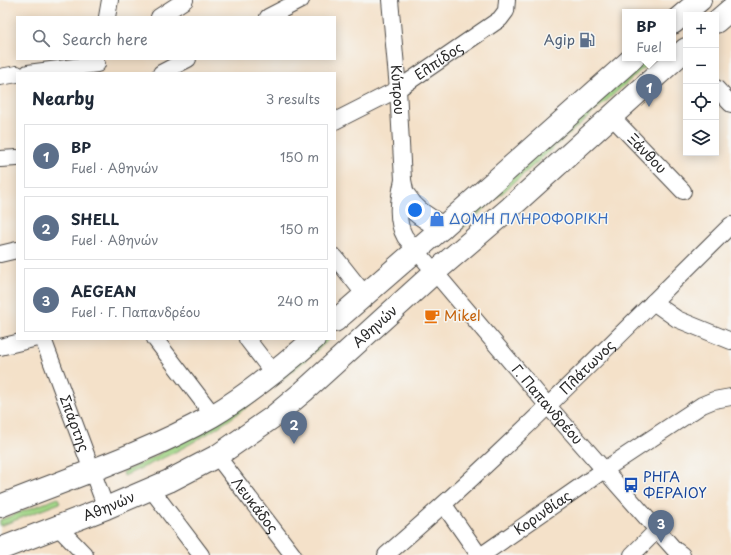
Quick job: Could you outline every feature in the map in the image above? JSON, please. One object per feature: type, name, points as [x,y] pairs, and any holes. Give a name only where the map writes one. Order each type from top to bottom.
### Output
[{"type":"highway","points":[[676,20],[700,0]]},
{"type":"highway","points":[[719,19],[731,9]]},
{"type":"highway","points":[[336,319],[416,251],[630,61]]},
{"type":"highway","name":"Αθηνών","points":[[0,549],[151,489],[217,456],[273,417],[674,61]]},
{"type":"highway","points":[[405,189],[416,211],[442,228]]},
{"type":"highway","points":[[0,506],[151,446],[190,428],[246,394],[274,374],[313,340]]},
{"type":"street","points":[[107,16],[110,0]]},
{"type":"street","points":[[161,16],[185,0]]},
{"type":"street","points":[[270,16],[300,0]]},
{"type":"street","name":"Κύπρου","points":[[390,0],[405,189],[410,231],[416,251]]},
{"type":"street","name":"Ελπίδος","points":[[336,120],[398,89],[500,19],[506,11],[507,0]]},
{"type":"street","points":[[163,72],[186,60]]},
{"type":"street","points":[[36,72],[96,65]]},
{"type":"street","points":[[0,77],[16,74]]},
{"type":"street","points":[[719,91],[731,104]]},
{"type":"street","name":"Ξάνθου","points":[[611,116],[682,191]]},
{"type":"street","points":[[0,160],[16,158]]},
{"type":"street","name":"Πλάτωνος","points":[[386,555],[444,505],[548,406],[731,225]]},
{"type":"street","points":[[0,254],[16,250]]},
{"type":"street","name":"Γ. Παπανδρέου","points":[[416,251],[548,406],[674,549],[682,555]]},
{"type":"street","points":[[336,258],[365,295]]},
{"type":"street","points":[[653,302],[677,319],[731,341]]},
{"type":"street","points":[[0,347],[29,340]]},
{"type":"street","name":"Σπάρτης","points":[[43,340],[106,508]]},
{"type":"street","points":[[156,340],[213,415]]},
{"type":"street","points":[[248,340],[274,374]]},
{"type":"street","name":"Κορινθίας","points":[[480,555],[702,405],[714,400],[731,397]]},
{"type":"street","name":"Λευκάδος","points":[[217,456],[293,555]]},
{"type":"street","points":[[151,489],[201,555]]},
{"type":"street","points":[[444,505],[480,555]]},
{"type":"street","points":[[58,527],[85,555]]},
{"type":"street","points":[[632,555],[657,530]]},
{"type":"green space","points":[[636,61],[652,61],[456,234],[453,232]]},
{"type":"green space","points":[[321,340],[329,340],[280,382],[209,433],[157,461],[124,476],[123,472],[156,456]]},
{"type":"green space","points":[[58,498],[60,503],[0,526],[0,520]]},
{"type":"place","name":"Agip","points":[[587,40]]},
{"type":"place","name":"BP","points":[[649,107]]},
{"type":"place","name":"ΔΟΜΗ ΠΛΗΡΟΦΟΡΙΚΗ","points":[[437,219]]},
{"type":"place","name":"Mikel","points":[[432,316]]},
{"type":"place","name":"SHELL","points":[[294,444]]},
{"type":"place","name":"ΡΗΓΑ ΦΕΡΑΙΟΥ","points":[[631,485]]},
{"type":"place","name":"AEGEAN","points":[[661,543]]}]
